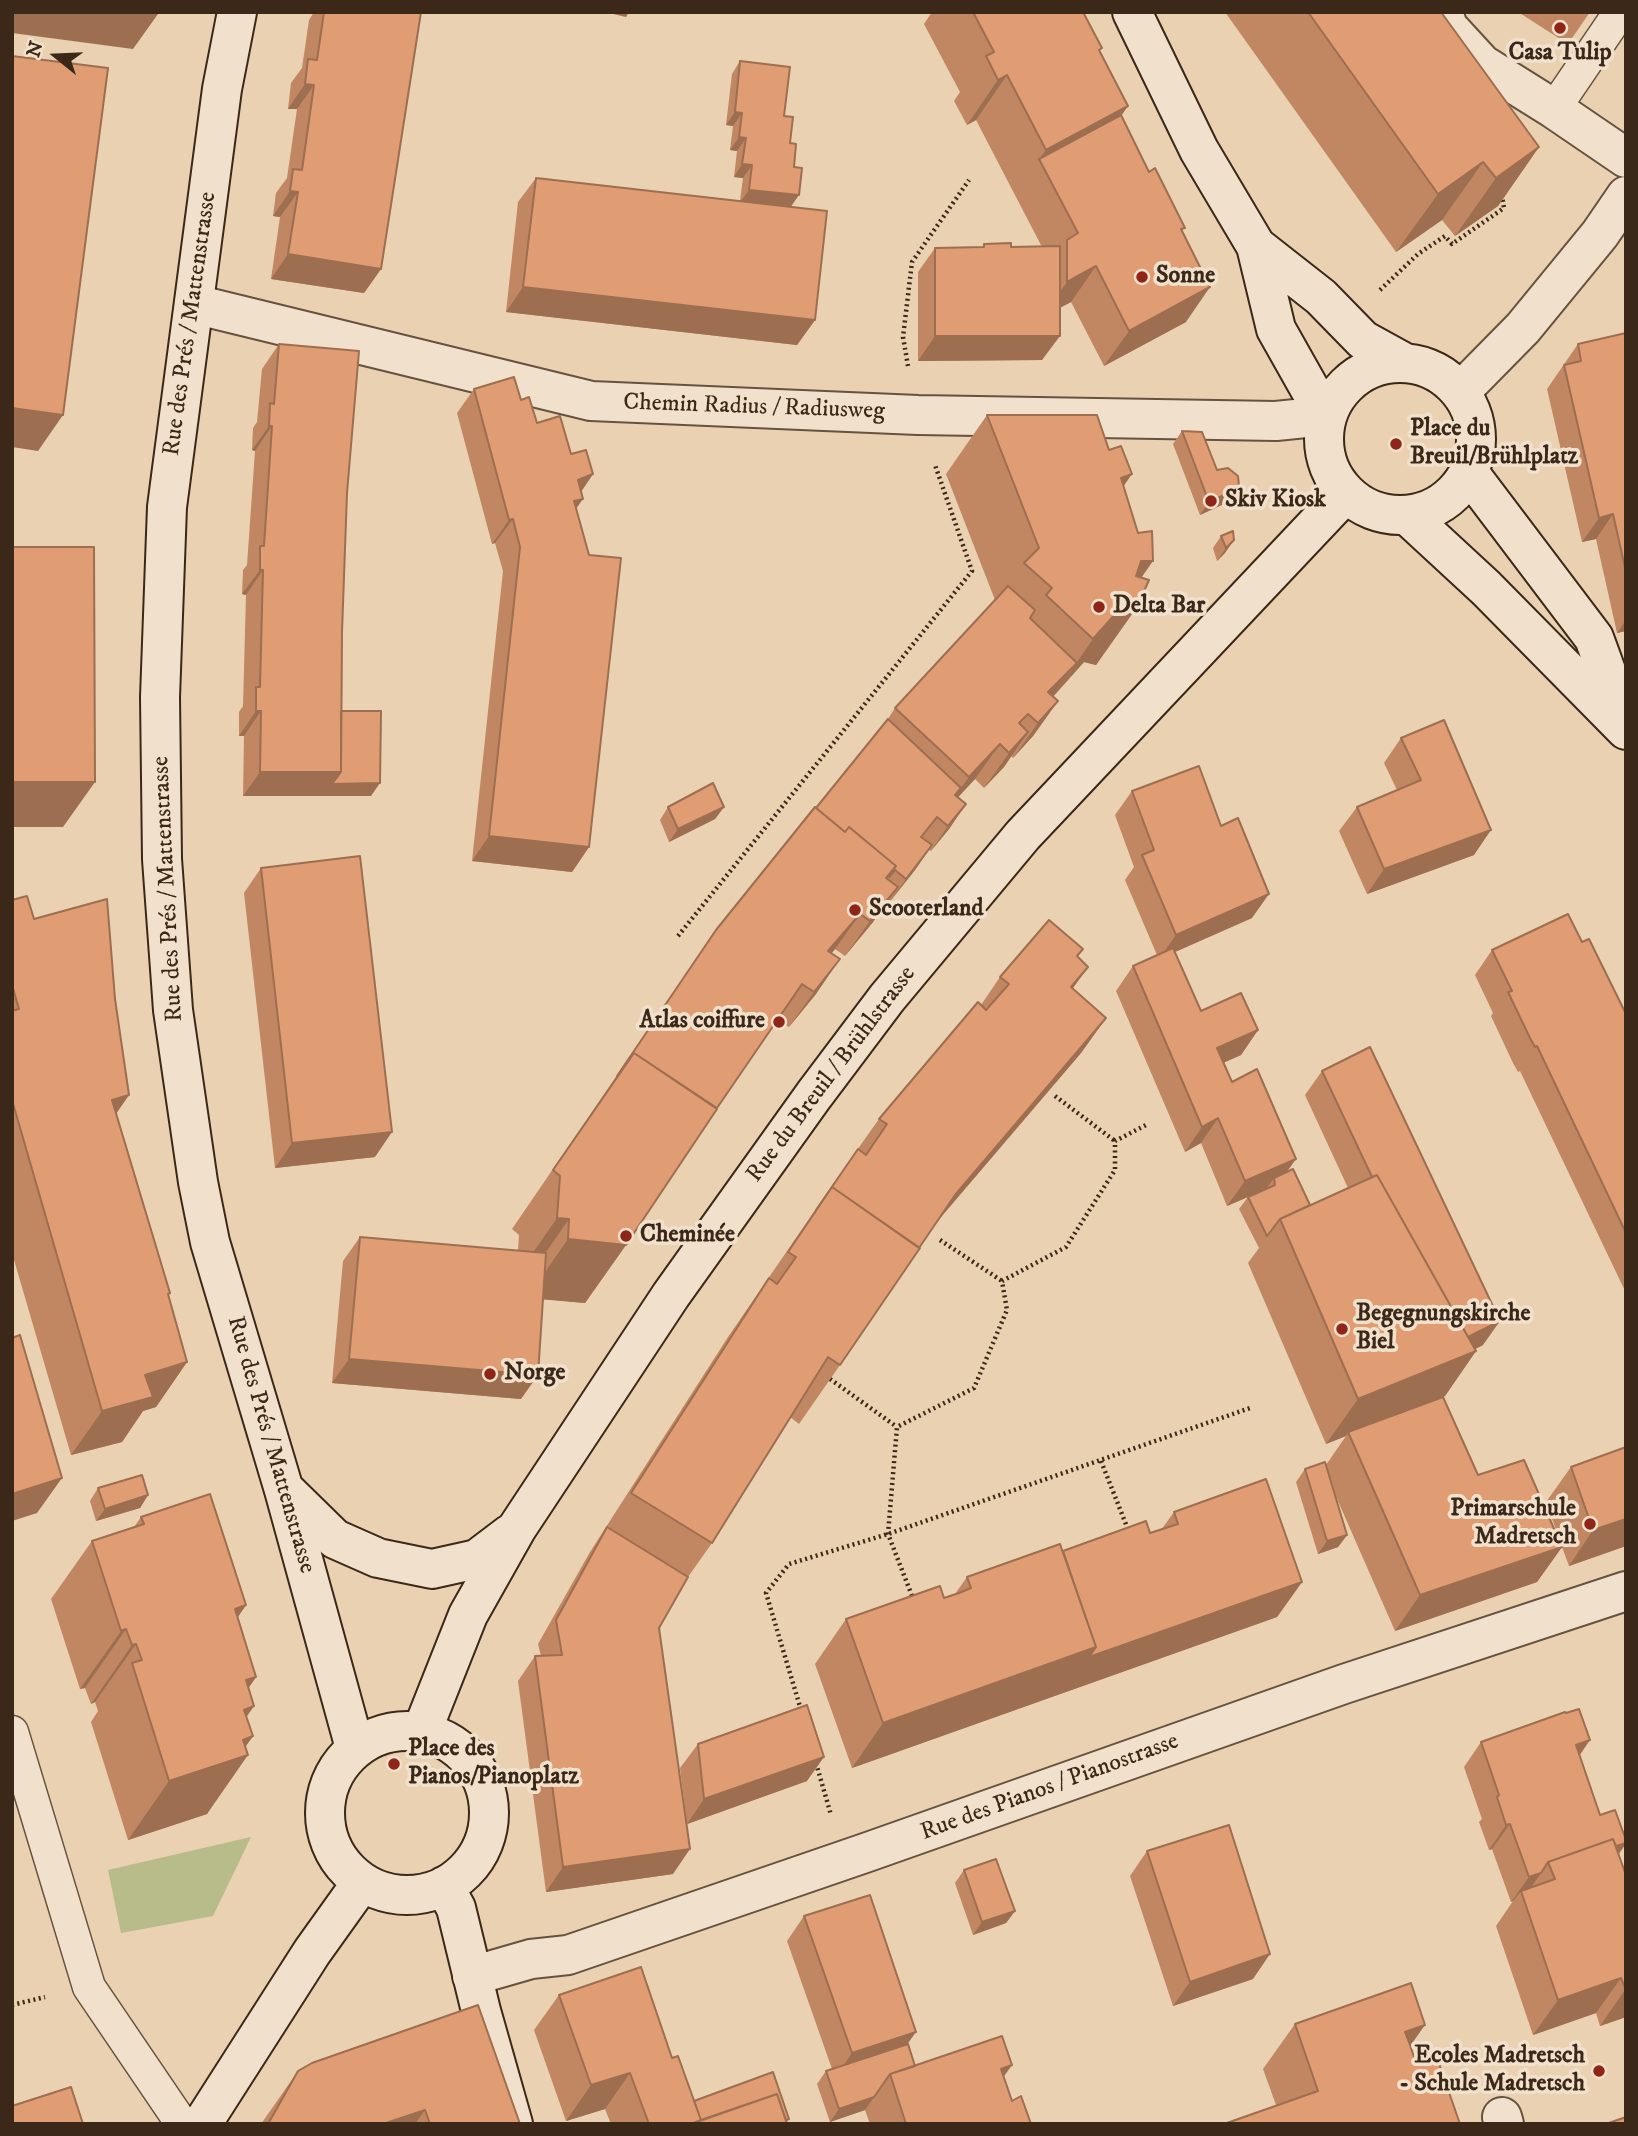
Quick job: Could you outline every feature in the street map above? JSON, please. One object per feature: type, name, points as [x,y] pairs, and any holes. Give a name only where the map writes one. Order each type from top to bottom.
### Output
[{"type":"street","name":"Rue des Prés / Mattenstrasse","points":[[237,12],[222,89],[167,508],[160,697],[162,859],[173,1010],[198,1182],[210,1242],[284,1490],[355,1748]]},
{"type":"street","points":[[1132,12],[1199,150],[1256,246],[1276,329],[1325,416]]},
{"type":"street","points":[[1444,12],[1448,27],[1482,64],[1626,159]]},
{"type":"street","points":[[1461,391],[1522,328],[1600,234],[1626,196]]},
{"type":"street","points":[[1256,246],[1321,297],[1363,340],[1403,362],[1430,370],[1461,391],[1473,430],[1474,449],[1470,474],[1453,496],[1432,510],[1391,515],[1370,509],[1346,493],[1333,472],[1323,436],[1325,416],[1347,383],[1363,370],[1381,363],[1403,362]]},
{"type":"street","name":"Chemin Radius / Radiusweg","points":[[194,304],[591,401],[918,415],[1276,421],[1325,416]]},
{"type":"street","points":[[1470,474],[1594,638],[1626,728]]},
{"type":"street","name":"Rue du Breuil / Brühlstrasse","points":[[422,1731],[468,1615],[517,1528],[671,1295],[814,1094],[887,998],[1023,835],[1346,493]]},
{"type":"street","points":[[1407,515],[1486,588],[1626,728]]},
{"type":"street","points":[[284,1490],[335,1539],[378,1558],[432,1569],[477,1559],[517,1528]]},
{"type":"street","name":"Rue des Pianos / Pianostrasse","points":[[472,1976],[531,1959],[568,1955],[1344,1684],[1626,1591]]},
{"type":"street","points":[[398,1731],[422,1731],[445,1740],[466,1755],[481,1776],[489,1801],[488,1826],[480,1851],[465,1872],[444,1886],[424,1894],[402,1896],[381,1892],[362,1882],[345,1868],[333,1850],[326,1829],[324,1806],[330,1784],[340,1765],[355,1748],[376,1737],[398,1731]]},
{"type":"street","points":[[202,2124],[312,1952],[362,1882]]},
{"type":"street","points":[[444,1886],[456,1908],[513,2124]]},
{"type":"lane","points":[[1554,109],[1620,12]]},
{"type":"lane","points":[[12,1732],[89,1987],[182,2124]]},
{"type":"path","points":[[678,936],[972,571],[918,415],[903,337],[912,261],[969,180]]},
{"type":"path","points":[[1376,295],[1418,254],[1445,236],[1452,244],[1504,208],[1502,195],[1508,184]]},
{"type":"path","points":[[1055,1096],[1115,1141]]},
{"type":"path","points":[[1115,1141],[1146,1125]]},
{"type":"path","points":[[1002,1281],[1066,1247],[1115,1170],[1115,1141]]},
{"type":"path","points":[[897,1427],[974,1388],[1007,1310],[1002,1281],[940,1240]]},
{"type":"path","points":[[830,1379],[897,1427]]},
{"type":"path","points":[[802,1714],[766,1592],[789,1564],[888,1534],[1250,1408]]},
{"type":"path","points":[[897,1427],[888,1534],[918,1612]]},
{"type":"path","points":[[1101,1461],[1131,1538]]},
{"type":"path","points":[[813,1752],[832,1815]]},
{"type":"green space","points":[[251,1837],[213,1916],[121,1933],[108,1870]]},
{"type":"building","points":[[324,12],[421,12],[381,269],[288,254],[298,192],[290,191],[293,169],[302,170],[314,85],[305,84],[308,59],[317,60]]},
{"type":"building","points":[[973,12],[1083,12],[1128,106],[1046,150],[1007,75],[998,80],[986,56],[994,52]]},
{"type":"building","points":[[1308,12],[1441,12],[1539,147],[1496,178],[1483,162],[1438,194]]},
{"type":"building","points":[[12,56],[108,68],[63,415],[12,408]]},
{"type":"building","points":[[740,61],[790,67],[784,116],[793,117],[790,143],[796,144],[794,167],[802,168],[799,195],[749,190],[752,165],[742,164],[746,138],[739,137],[742,113],[735,112]]},
{"type":"building","points":[[1121,115],[1149,172],[1155,168],[1210,287],[1129,331],[1096,266],[1067,282],[1067,240],[1078,233],[1039,159]]},
{"type":"building","points":[[536,178],[827,211],[815,320],[523,287]]},
{"type":"building","points":[[1011,243],[1011,247],[1060,246],[1060,336],[935,336],[935,248],[984,247],[984,244]]},
{"type":"building","points":[[1626,333],[1626,572],[1613,514],[1599,518],[1564,365],[1581,361],[1578,344]]},
{"type":"building","points":[[279,344],[359,351],[347,493],[341,772],[260,772],[261,711],[256,711],[256,687],[260,687],[263,570],[260,570],[260,546],[264,546],[272,426],[269,426],[270,403],[274,404]]},
{"type":"building","points":[[514,377],[521,400],[529,397],[537,423],[560,416],[571,454],[586,450],[593,474],[578,480],[583,499],[574,501],[589,555],[621,558],[589,847],[489,836],[520,547],[513,519],[509,520],[474,389]]},
{"type":"building","points":[[987,415],[1097,415],[1109,450],[1121,446],[1132,474],[1121,478],[1138,533],[1152,531],[1153,561],[1141,561],[1136,576],[1149,580],[1137,607],[1125,603],[1093,639],[1046,595],[1052,588],[1024,563],[1039,548]]},
{"type":"building","points":[[1182,431],[1202,432],[1217,470],[1228,468],[1238,476],[1239,486],[1235,490],[1209,502]]},
{"type":"building","points":[[1233,531],[1234,540],[1226,548],[1221,536]]},
{"type":"building","points":[[12,547],[94,547],[95,782],[12,782]]},
{"type":"building","points":[[1008,586],[1035,610],[1030,618],[1077,663],[1048,692],[1058,701],[1038,723],[1028,714],[1019,723],[1028,732],[1009,753],[1000,744],[969,777],[895,708]]},
{"type":"building","points":[[341,711],[381,711],[380,783],[332,784],[341,772]]},
{"type":"building","points":[[888,719],[961,788],[955,795],[966,804],[948,826],[937,817],[921,837],[932,845],[906,879],[895,870],[889,877],[896,866],[849,827],[845,832],[816,808]]},
{"type":"building","points":[[1444,720],[1491,830],[1384,869],[1357,807],[1421,780],[1401,738]]},
{"type":"building","points":[[1199,766],[1221,826],[1238,818],[1269,894],[1176,935],[1142,855],[1154,850],[1132,791]]},
{"type":"building","points":[[713,783],[724,807],[678,829],[668,807]]},
{"type":"building","points":[[815,807],[845,832],[849,827],[896,866],[886,878],[898,887],[870,921],[860,914],[828,951],[840,959],[814,992],[802,984],[717,1108],[634,1053],[617,1076],[716,930]]},
{"type":"building","points":[[360,856],[392,1132],[292,1143],[261,868]]},
{"type":"building","points":[[27,896],[34,919],[107,899],[115,999],[129,1095],[112,1100],[170,1293],[168,1294],[187,1362],[145,1375],[153,1397],[102,1411],[12,1100],[12,1011],[19,1009],[12,985],[12,900]]},
{"type":"building","points":[[1568,914],[1582,942],[1589,939],[1626,1014],[1626,1233],[1537,1046],[1535,1047],[1530,1038],[1508,992],[1512,991],[1492,950]]},
{"type":"building","points":[[1049,920],[1083,949],[1077,956],[1088,967],[1071,987],[1106,1018],[955,1195],[919,1248],[832,1187],[816,1210],[858,1149],[866,1155],[887,1124],[879,1119],[978,1002],[986,1010],[1009,984],[1000,977]]},
{"type":"building","points":[[1173,948],[1201,1011],[1241,993],[1258,1030],[1217,1048],[1232,1082],[1257,1069],[1296,1159],[1245,1181],[1218,1118],[1202,1127],[1133,966]]},
{"type":"building","points":[[1370,1047],[1500,1321],[1468,1337],[1377,1175],[1372,1177],[1322,1071]]},
{"type":"building","points":[[634,1053],[717,1109],[626,1245],[568,1239],[569,1219],[557,1218],[560,1176],[553,1170]]},
{"type":"building","points":[[1293,1169],[1310,1205],[1280,1219],[1267,1236],[1248,1197],[1275,1185],[1274,1178]]},
{"type":"building","points":[[1377,1175],[1476,1351],[1358,1399],[1280,1219]]},
{"type":"building","points":[[832,1187],[920,1248],[840,1365],[828,1357],[712,1543],[631,1493],[769,1278],[777,1284],[796,1257],[788,1252]]},
{"type":"building","points":[[360,1237],[546,1253],[538,1375],[349,1359]]},
{"type":"building","points":[[20,1335],[62,1478],[12,1494],[12,1338]]},
{"type":"building","points":[[1443,1397],[1478,1475],[1524,1460],[1562,1547],[1420,1595],[1348,1432]]},
{"type":"building","points":[[1626,1447],[1626,1519],[1593,1530],[1571,1467]]},
{"type":"building","points":[[1325,1462],[1347,1535],[1327,1541],[1305,1469]]},
{"type":"building","points":[[142,1475],[148,1495],[105,1509],[98,1488]]},
{"type":"building","points":[[1266,1479],[1302,1582],[1089,1657],[1096,1647],[1063,1551],[1146,1521],[1150,1533],[1178,1524],[1174,1512]]},
{"type":"building","points":[[210,1494],[246,1605],[235,1609],[256,1677],[246,1680],[254,1706],[244,1710],[253,1736],[243,1740],[248,1755],[169,1781],[132,1663],[142,1660],[126,1629],[121,1631],[92,1541],[144,1524],[141,1517]]},
{"type":"building","points":[[607,1527],[688,1577],[659,1628],[690,1849],[563,1867],[535,1656],[562,1655],[556,1620]]},
{"type":"building","points":[[1060,1544],[1096,1647],[883,1723],[846,1619],[940,1586],[944,1598],[959,1593],[971,1588],[967,1577]]},
{"type":"building","points":[[807,1705],[824,1757],[704,1799],[698,1744]]},
{"type":"building","points":[[1579,1709],[1590,1740],[1576,1745],[1600,1815],[1615,1810],[1626,1843],[1616,1846],[1613,1839],[1548,1862],[1541,1873],[1529,1877],[1510,1824],[1506,1825],[1481,1742]]},
{"type":"building","points":[[1229,1825],[1270,1954],[1190,1982],[1147,1851]]},
{"type":"building","points":[[1613,1839],[1626,1875],[1626,1990],[1621,1978],[1558,2000],[1521,1891],[1555,1879],[1548,1862]]},
{"type":"building","points":[[996,1859],[1015,1911],[982,1922],[964,1870]]},
{"type":"building","points":[[870,1895],[916,2032],[852,2053],[804,1916]]},
{"type":"building","points":[[641,1967],[672,2058],[678,2056],[701,2120],[691,2124],[649,2124],[630,2073],[591,2085],[559,1995]]},
{"type":"building","points":[[1411,1983],[1425,2025],[1405,2032],[1415,2060],[1435,2052],[1460,2124],[1224,2124],[1318,2091],[1295,2024]]},
{"type":"building","points":[[478,2005],[520,2124],[430,2124],[425,2110],[383,2124],[268,2124],[298,2071],[312,2063]]},
{"type":"building","points":[[1002,2036],[1012,2065],[1001,2069],[1012,2101],[1021,2096],[1031,2124],[906,2124],[890,2074]]},
{"type":"building","points":[[908,2044],[915,2066],[890,2074],[874,2097],[839,2109],[826,2071]]},
{"type":"building","points":[[773,2072],[789,2119],[786,2120],[777,2094],[701,2120],[694,2101]]},
{"type":"building","points":[[71,2087],[83,2124],[12,2124],[12,2106]]},
{"type":"building","points":[[777,2094],[787,2124],[691,2124]]},
{"type":"building","points":[[1626,2117],[1626,2124],[1606,2124]]},
{"type":"place","name":"Casa Tulip","points":[[1560,28]]},
{"type":"place","name":"Sonne","points":[[1142,277]]},
{"type":"place","name":"Place du Breuil/Brühlplatz","points":[[1396,444]]},
{"type":"place","name":"Skiv Kiosk","points":[[1211,501]]},
{"type":"place","name":"Delta Bar","points":[[1099,607]]},
{"type":"place","name":"Scooterland","points":[[855,910]]},
{"type":"place","name":"Atlas coiffure","points":[[779,1022]]},
{"type":"place","name":"Cheminée","points":[[626,1236]]},
{"type":"place","name":"Begegnungskirche Biel","points":[[1342,1329]]},
{"type":"place","name":"Norge","points":[[490,1374]]},
{"type":"place","name":"Primarschule Madretsch","points":[[1590,1524]]},
{"type":"place","name":"Place des Pianos/Pianoplatz","points":[[394,1764]]},
{"type":"place","name":"Ecoles Madretsch - Schule Madretsch","points":[[1599,2071]]}]
